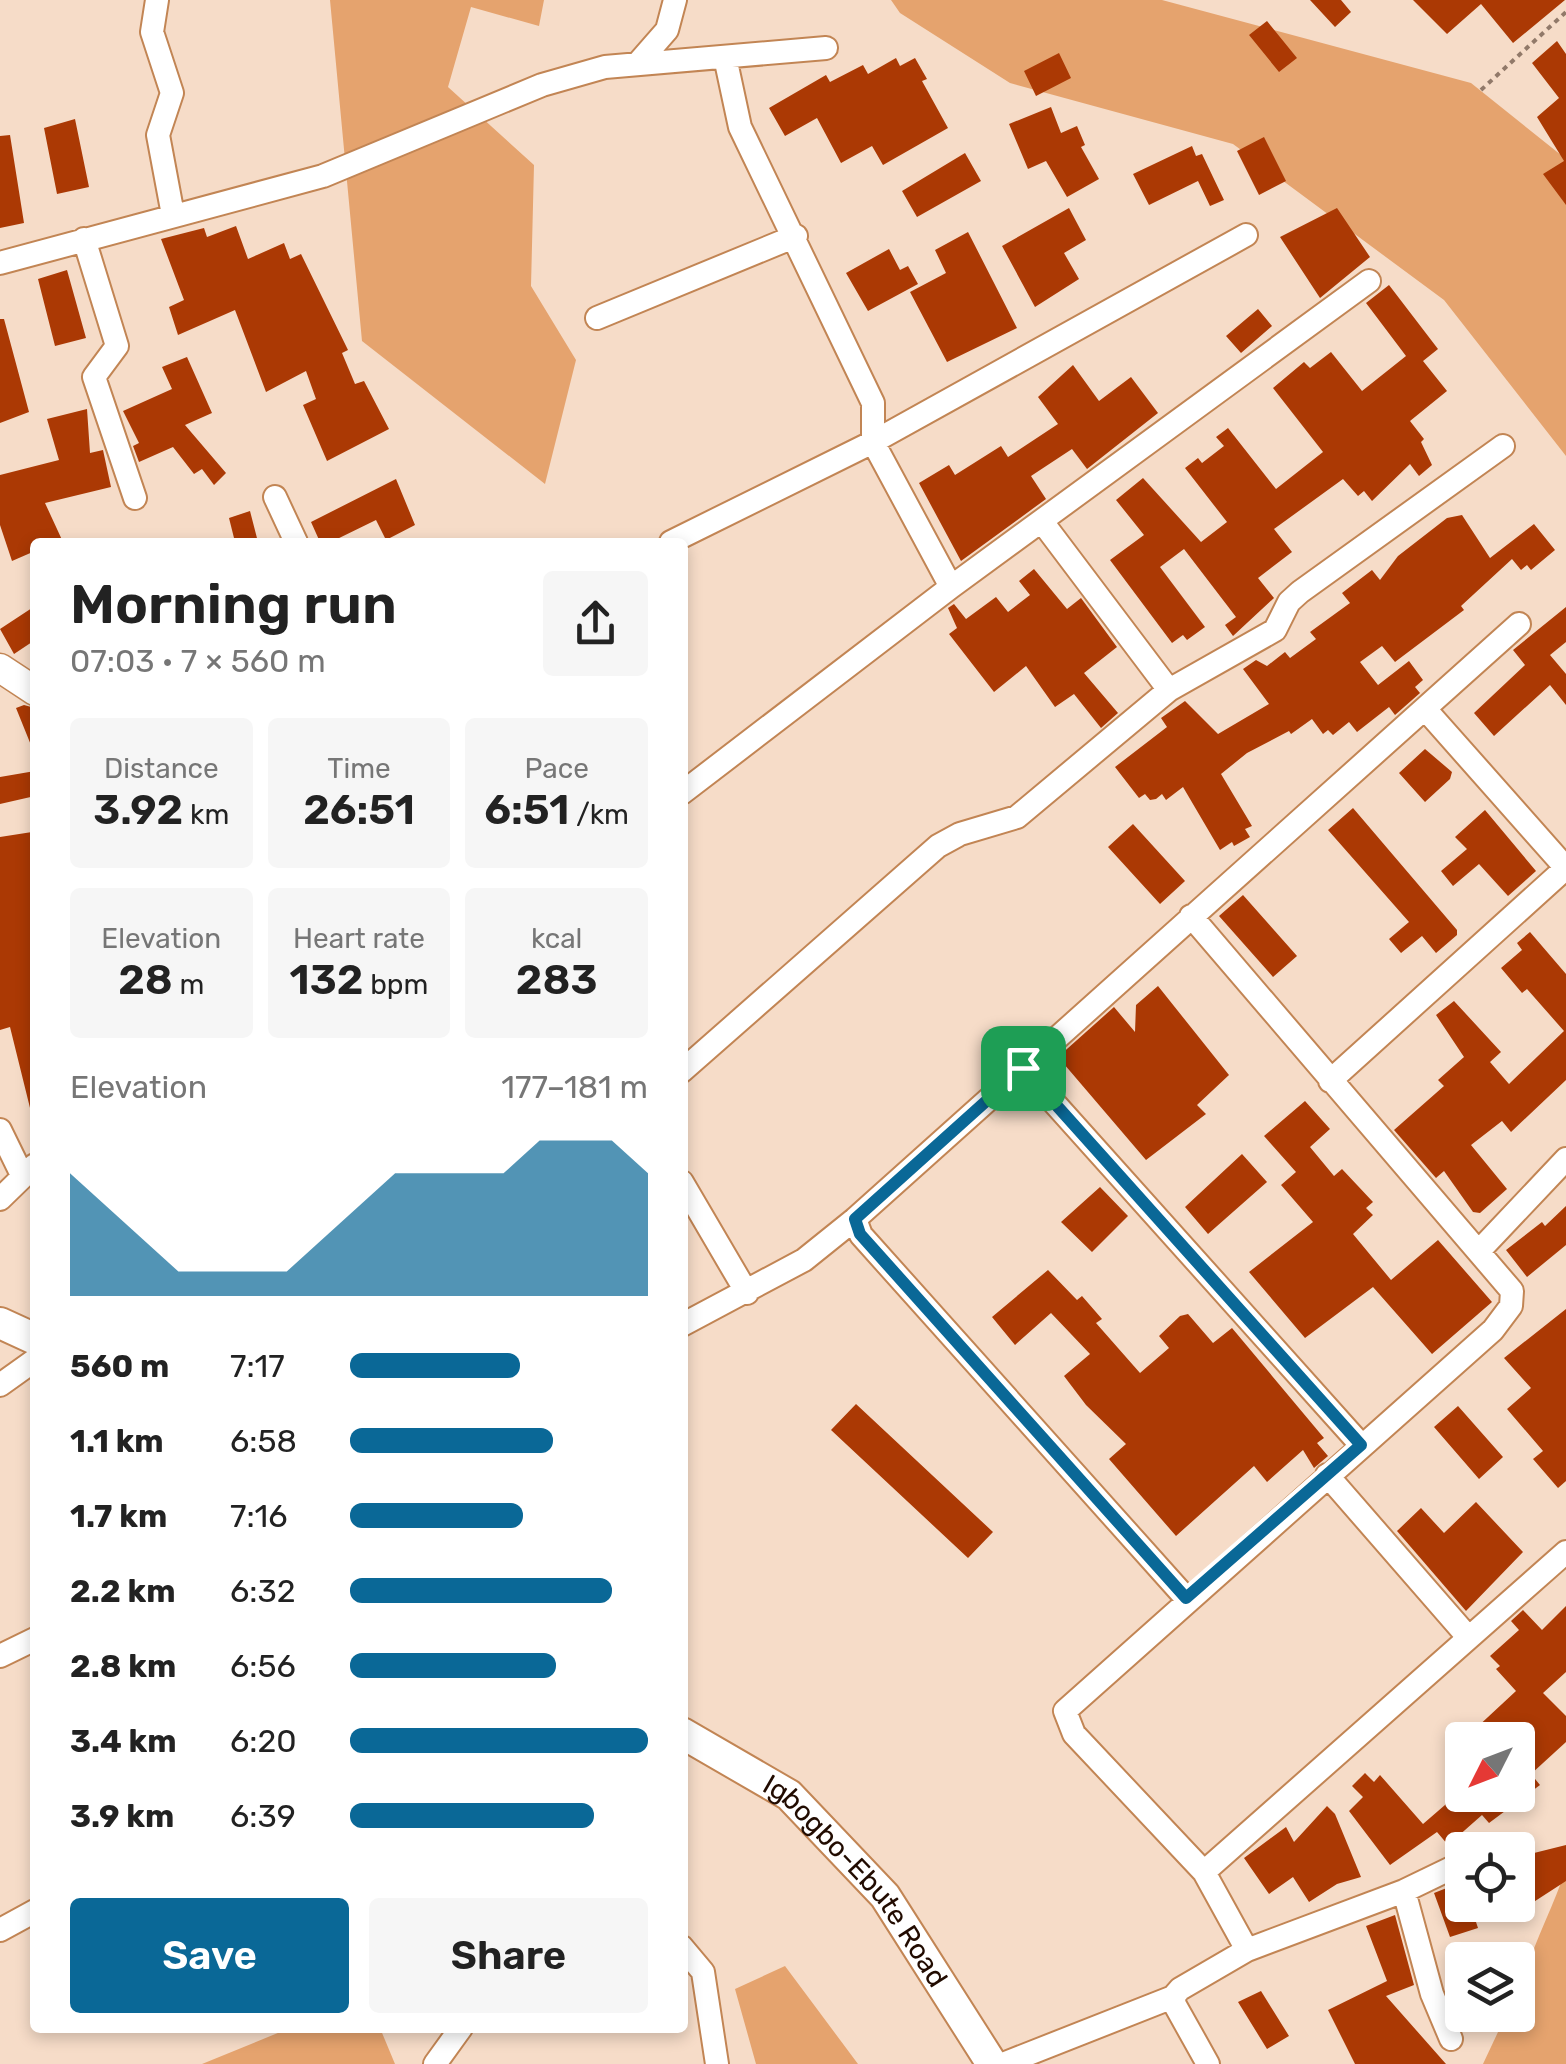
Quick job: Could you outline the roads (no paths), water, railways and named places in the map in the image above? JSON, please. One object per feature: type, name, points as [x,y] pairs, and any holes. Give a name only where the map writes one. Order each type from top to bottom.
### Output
[{"type":"main road","points":[[0,1323],[30,1337]]},
{"type":"main road","name":"Igbogbo-Ebute Road","points":[[688,1736],[789,1795],[885,1896],[992,2064]]},
{"type":"street","points":[[157,0],[152,32],[172,93],[158,135],[173,215]]},
{"type":"street","points":[[639,62],[667,30],[675,0]]},
{"type":"street","points":[[0,263],[322,176],[542,85],[639,62],[826,48]]},
{"type":"street","points":[[725,57],[740,127],[874,402],[873,442],[952,587]]},
{"type":"street","points":[[678,538],[873,442],[1246,235]]},
{"type":"street","points":[[597,318],[796,236]]},
{"type":"street","points":[[84,239],[117,346],[94,377],[135,498]]},
{"type":"street","points":[[688,787],[1369,280]]},
{"type":"street","points":[[688,1066],[938,846],[960,834],[1018,817],[1168,690],[1275,630],[1289,602],[1300,592],[1503,446]]},
{"type":"street","points":[[275,496],[294,538]]},
{"type":"street","points":[[1043,524],[1168,690]]},
{"type":"street","points":[[688,1322],[804,1260],[855,1219],[1520,624]]},
{"type":"street","points":[[0,668],[30,688]]},
{"type":"street","points":[[1330,1081],[1566,868],[1426,710]]},
{"type":"street","points":[[1191,916],[1512,1291],[1511,1306],[1493,1330],[1186,1598],[1064,1711],[1074,1734],[1204,1872],[1246,1950]]},
{"type":"street","points":[[1023,1068],[1361,1445]]},
{"type":"street","points":[[0,1130],[29,1170],[0,1200]]},
{"type":"street","points":[[1480,1251],[1566,1159]]},
{"type":"street","points":[[688,1192],[746,1293]]},
{"type":"street","points":[[855,1219],[860,1234],[1186,1598]]},
{"type":"street","points":[[0,1385],[30,1364]]},
{"type":"street","points":[[1327,1475],[1468,1637]]},
{"type":"street","points":[[1204,1872],[1566,1552]]},
{"type":"street","points":[[0,1656],[30,1641]]},
{"type":"street","points":[[1003,2064],[1173,1997],[1246,1950],[1404,1891],[1445,1870]]},
{"type":"street","points":[[1404,1891],[1432,1994],[1451,2038]]},
{"type":"street","points":[[0,1930],[30,1914]]},
{"type":"street","points":[[688,1954],[703,1972],[716,2064]]},
{"type":"street","points":[[1173,1997],[1208,2064]]},
{"type":"street","points":[[435,2064],[457,2033]]}]
